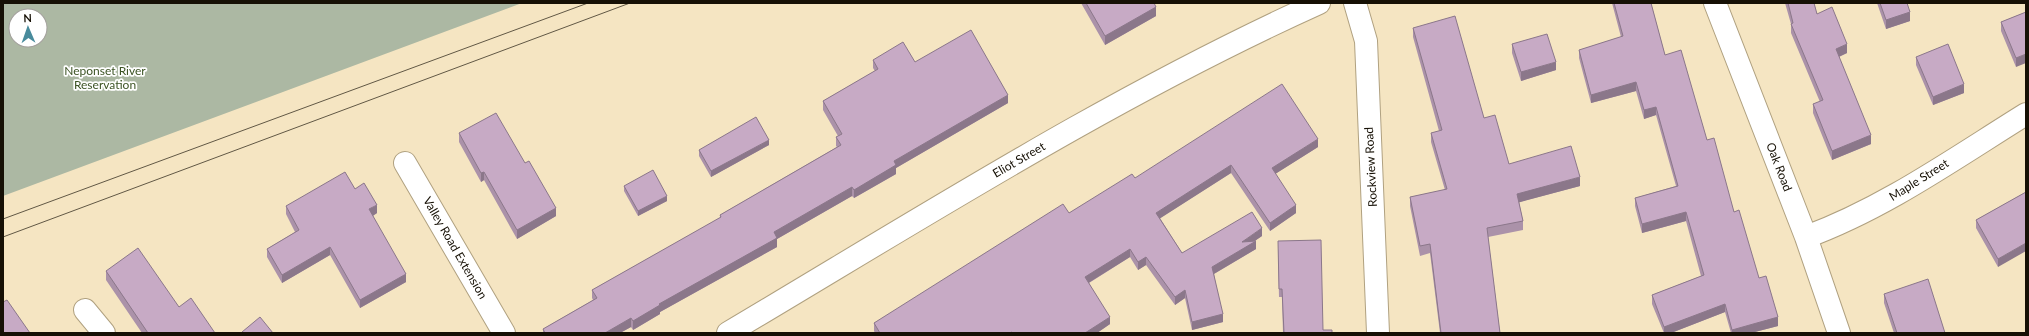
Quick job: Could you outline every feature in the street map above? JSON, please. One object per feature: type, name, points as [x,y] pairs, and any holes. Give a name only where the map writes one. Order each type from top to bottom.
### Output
[{"type":"street","name":"Eliot Street","points":[[728,333],[1016,162],[1138,92],[1225,47],[1319,3]]},
{"type":"street","name":"Rockview Road","points":[[1356,3],[1366,41],[1378,333]]},
{"type":"street","name":"Oak Road","points":[[1715,3],[1806,238],[1839,333]]},
{"type":"street","name":"Maple Street","points":[[1806,238],[1846,222],[1888,199],[2026,114]]},
{"type":"street","name":"Valley Road Extension","points":[[405,163],[504,333]]},
{"type":"street","points":[[85,310],[104,333]]},
{"type":"green space","name":"Neponset River Reservation","points":[[3,3],[522,3],[3,196]]},
{"type":"building","points":[[1086,3],[1154,3],[1156,7],[1105,36]]},
{"type":"building","points":[[1614,3],[1651,3],[1665,55],[1681,50],[1707,140],[1714,138],[1734,212],[1739,210],[1759,278],[1766,276],[1778,317],[1732,330],[1725,304],[1664,327],[1652,295],[1704,275],[1686,212],[1642,224],[1635,198],[1678,186],[1656,107],[1644,110],[1636,82],[1591,95],[1579,50],[1623,36]]},
{"type":"building","points":[[1788,3],[1814,3],[1817,14],[1832,7],[1847,44],[1836,49],[1871,135],[1832,151],[1813,104],[1823,100],[1791,24],[1793,23]]},
{"type":"building","points":[[1880,3],[1907,3],[1910,12],[1886,20]]},
{"type":"building","points":[[2026,12],[2026,54],[2016,58],[2001,22]]},
{"type":"building","points":[[1455,16],[1484,118],[1495,115],[1509,164],[1571,146],[1580,177],[1517,194],[1523,221],[1487,228],[1500,333],[1441,333],[1430,244],[1420,246],[1410,197],[1447,189],[1431,133],[1442,130],[1413,28]]},
{"type":"building","points":[[971,30],[1008,95],[894,161],[896,165],[854,190],[852,187],[774,232],[777,238],[659,304],[660,305],[633,321],[631,318],[605,333],[545,333],[543,329],[597,298],[592,290],[721,217],[720,215],[841,145],[836,137],[842,134],[823,101],[878,69],[873,60],[903,42],[915,62]]},
{"type":"building","points":[[1547,34],[1556,62],[1521,72],[1512,44]]},
{"type":"building","points":[[1948,44],[1964,84],[1933,97],[1916,57]]},
{"type":"building","points":[[1282,84],[1318,139],[1272,168],[1296,205],[1270,223],[1231,165],[1156,213],[1182,253],[1252,212],[1262,228],[1242,242],[1256,241],[1212,267],[1223,314],[1192,322],[1185,290],[1175,297],[1146,257],[1138,262],[1130,249],[1085,277],[1110,317],[1085,333],[880,333],[874,323],[1063,204],[1069,213],[1132,174],[1135,178]]},
{"type":"building","points":[[496,113],[525,163],[529,161],[556,208],[517,230],[484,172],[481,173],[459,133]]},
{"type":"building","points":[[756,117],[769,140],[711,171],[699,150]]},
{"type":"building","points":[[653,170],[667,196],[638,211],[624,186]]},
{"type":"building","points":[[345,172],[355,189],[364,183],[377,205],[369,209],[406,274],[360,300],[330,247],[282,275],[267,249],[299,230],[286,206]]},
{"type":"building","points":[[2026,192],[2026,243],[1998,259],[1976,220]]},
{"type":"building","points":[[1321,240],[1323,330],[1332,330],[1332,333],[1284,333],[1282,289],[1279,289],[1278,241]]},
{"type":"building","points":[[138,248],[179,307],[191,298],[215,333],[148,333],[106,271]]},
{"type":"building","points":[[1928,279],[1945,333],[1897,333],[1884,294]]},
{"type":"building","points":[[7,300],[30,333],[3,333],[3,302]]},
{"type":"building","points":[[260,317],[273,333],[242,332]]},
{"type":"tram line","points":[[3,219],[588,3]]},
{"type":"tram line","points":[[3,237],[630,3]]}]
